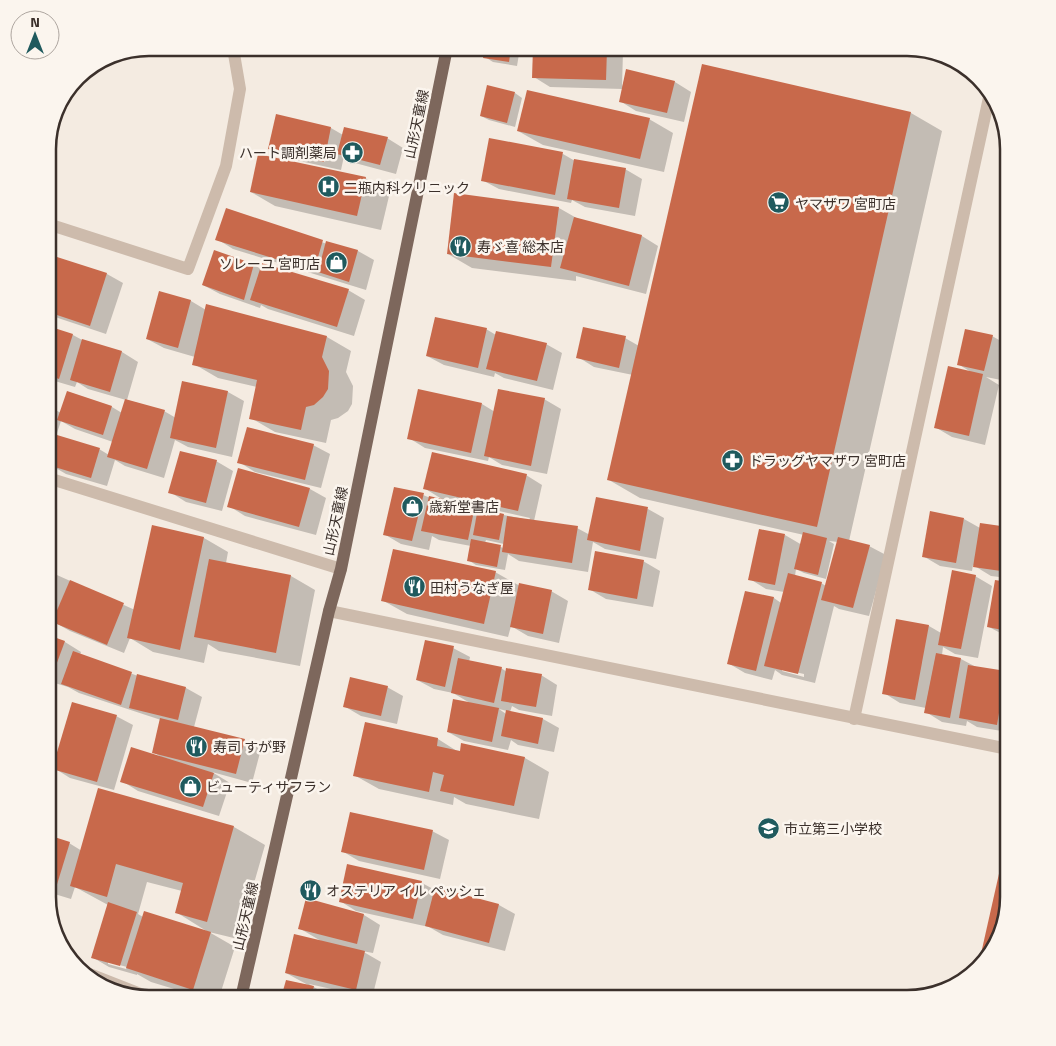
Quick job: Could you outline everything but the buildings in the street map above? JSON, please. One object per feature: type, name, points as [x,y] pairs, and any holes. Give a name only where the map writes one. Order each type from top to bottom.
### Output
[{"type":"main road","name":"山形天童線","points":[[243,990],[329,611],[341,569],[445,56]]},
{"type":"street","points":[[56,227],[188,269],[226,166],[240,89],[234,56]]},
{"type":"street","points":[[854,719],[988,104]]},
{"type":"street","points":[[56,480],[341,569]]},
{"type":"street","points":[[329,611],[1000,747]]},
{"type":"place","name":"ハート調剤薬局","points":[[353,152]]},
{"type":"place","name":"二瓶内科クリニック","points":[[328,187]]},
{"type":"place","name":"ヤマザワ 宮町店","points":[[779,203]]},
{"type":"place","name":"寿ゞ喜 総本店","points":[[461,246]]},
{"type":"place","name":"ソレーユ 宮町店","points":[[336,263]]},
{"type":"place","name":"ドラッグヤマザワ 宮町店","points":[[733,460]]},
{"type":"place","name":"歳新堂書店","points":[[413,506]]},
{"type":"place","name":"田村うなぎ屋","points":[[414,587]]},
{"type":"place","name":"寿司 すが野","points":[[197,746]]},
{"type":"place","name":"ビューティサフラン","points":[[190,786]]},
{"type":"place","name":"市立第三小学校","points":[[768,828]]},
{"type":"place","name":"オステリア イル ペッシェ","points":[[310,890]]}]
